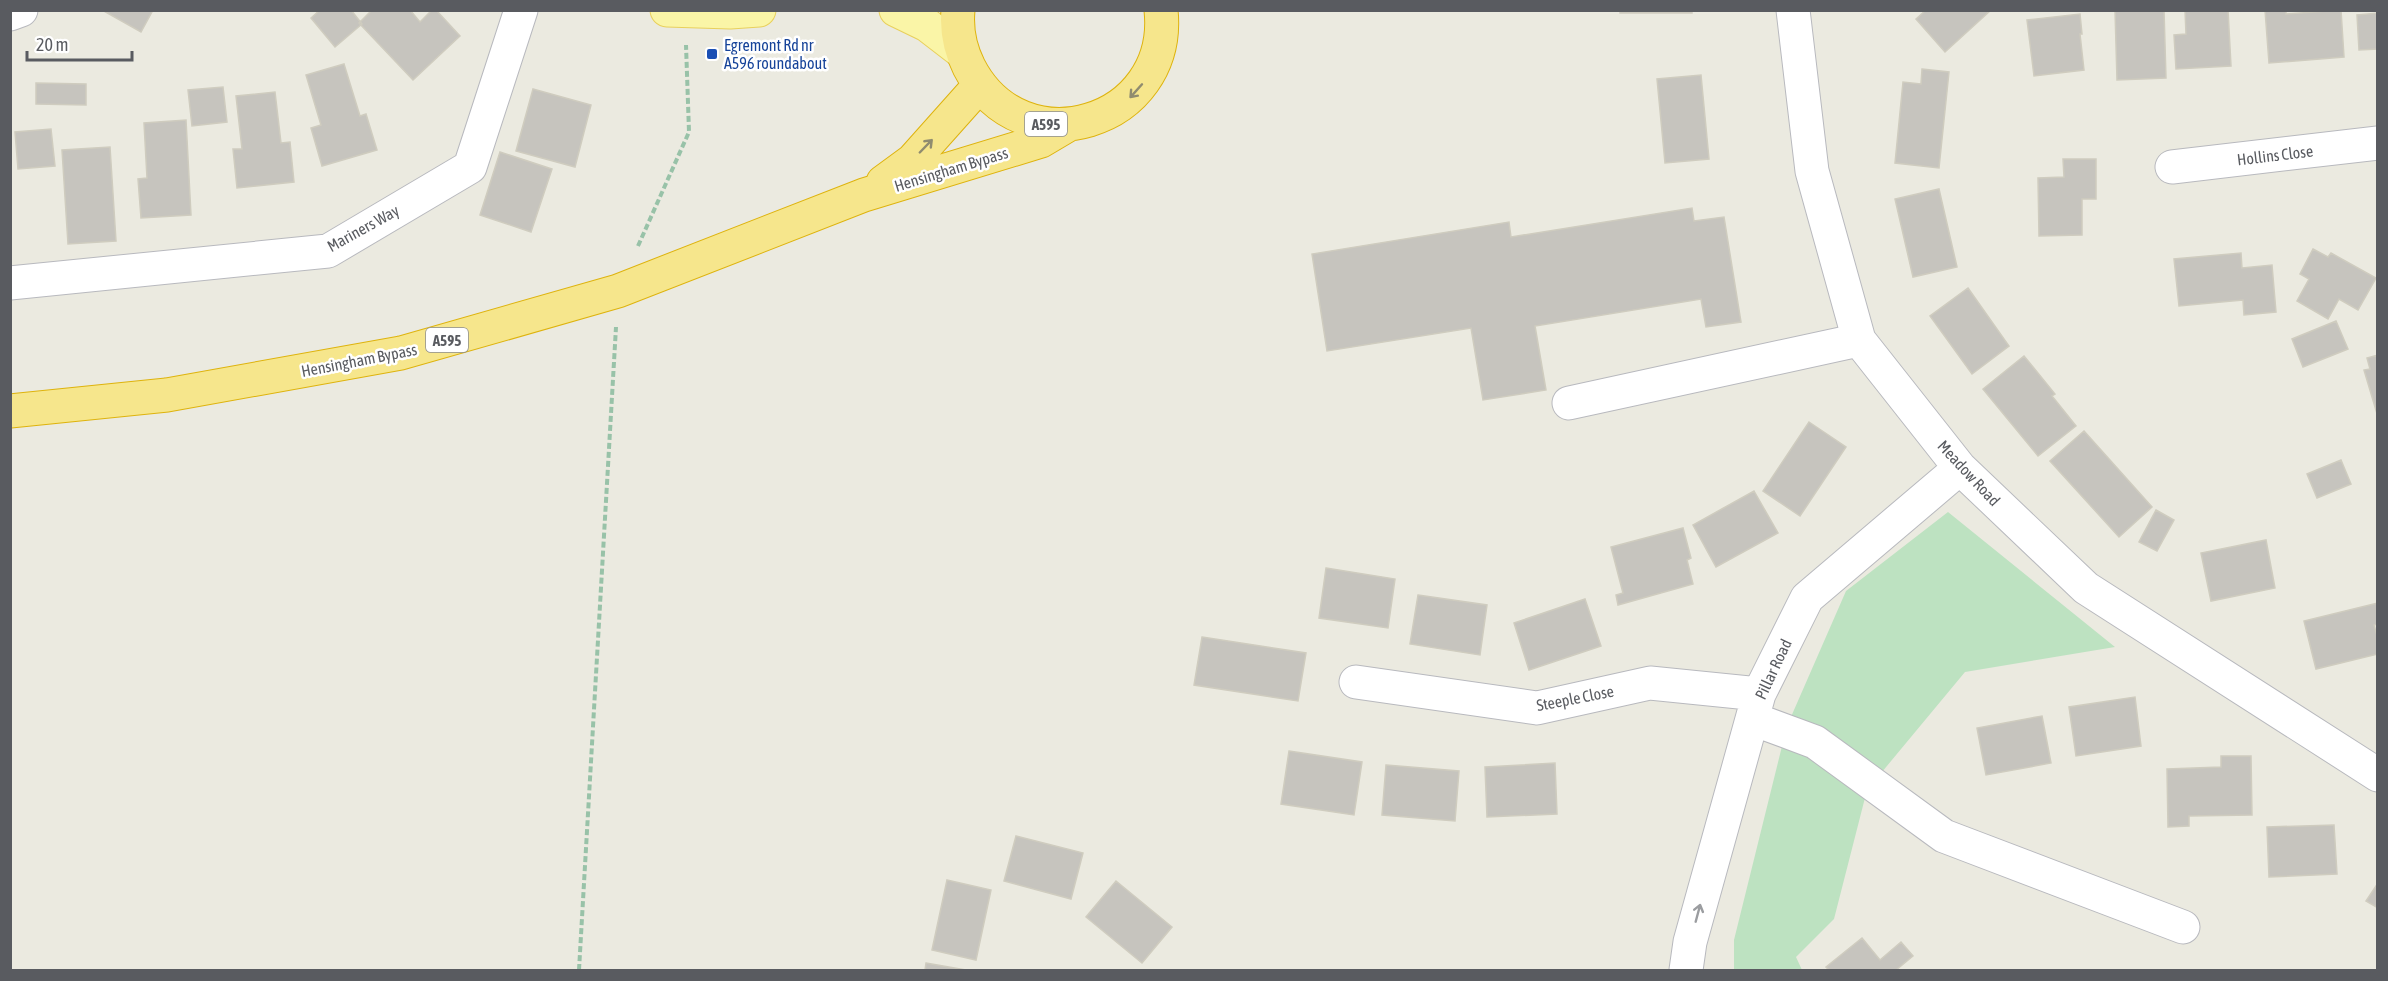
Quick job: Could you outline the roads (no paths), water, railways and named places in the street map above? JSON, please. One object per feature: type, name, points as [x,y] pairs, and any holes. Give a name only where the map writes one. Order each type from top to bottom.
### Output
[{"type":"highway","name":"A595","points":[[958,10],[958,33],[962,52],[979,86],[993,101],[1010,112],[1048,125],[1068,125],[1106,115],[1123,104],[1148,75],[1156,58],[1161,25],[1181,10]]},
{"type":"highway","name":"Hensingham Bypass","points":[[864,195],[913,160],[979,86]]},
{"type":"highway","name":"Hensingham Bypass","points":[[10,411],[167,395],[401,353],[618,291],[864,195],[1041,141],[1068,125]]},
{"type":"main road","points":[[676,11],[759,10]]},
{"type":"main road","points":[[896,10],[927,25],[962,52]]},
{"type":"street","points":[[10,14],[21,10]]},
{"type":"street","name":"Mariners Way","points":[[10,283],[328,250],[470,167],[521,10]]},
{"type":"street","name":"Meadow Road","points":[[1793,10],[1812,171],[1859,340],[1959,468],[2086,588],[2378,775]]},
{"type":"street","name":"Hollins Close","points":[[2172,167],[2378,143]]},
{"type":"street","points":[[1569,403],[1859,340]]},
{"type":"street","name":"Pillar Road","points":[[1686,970],[1690,942],[1756,706],[1807,598],[1959,468]]},
{"type":"street","name":"Steeple Close","points":[[1356,682],[1537,708],[1650,683],[1756,706],[1815,742],[1944,836],[2183,927]]},
{"type":"place","name":"Egremont Rd nr A596 roundabout","points":[[712,54]]}]
